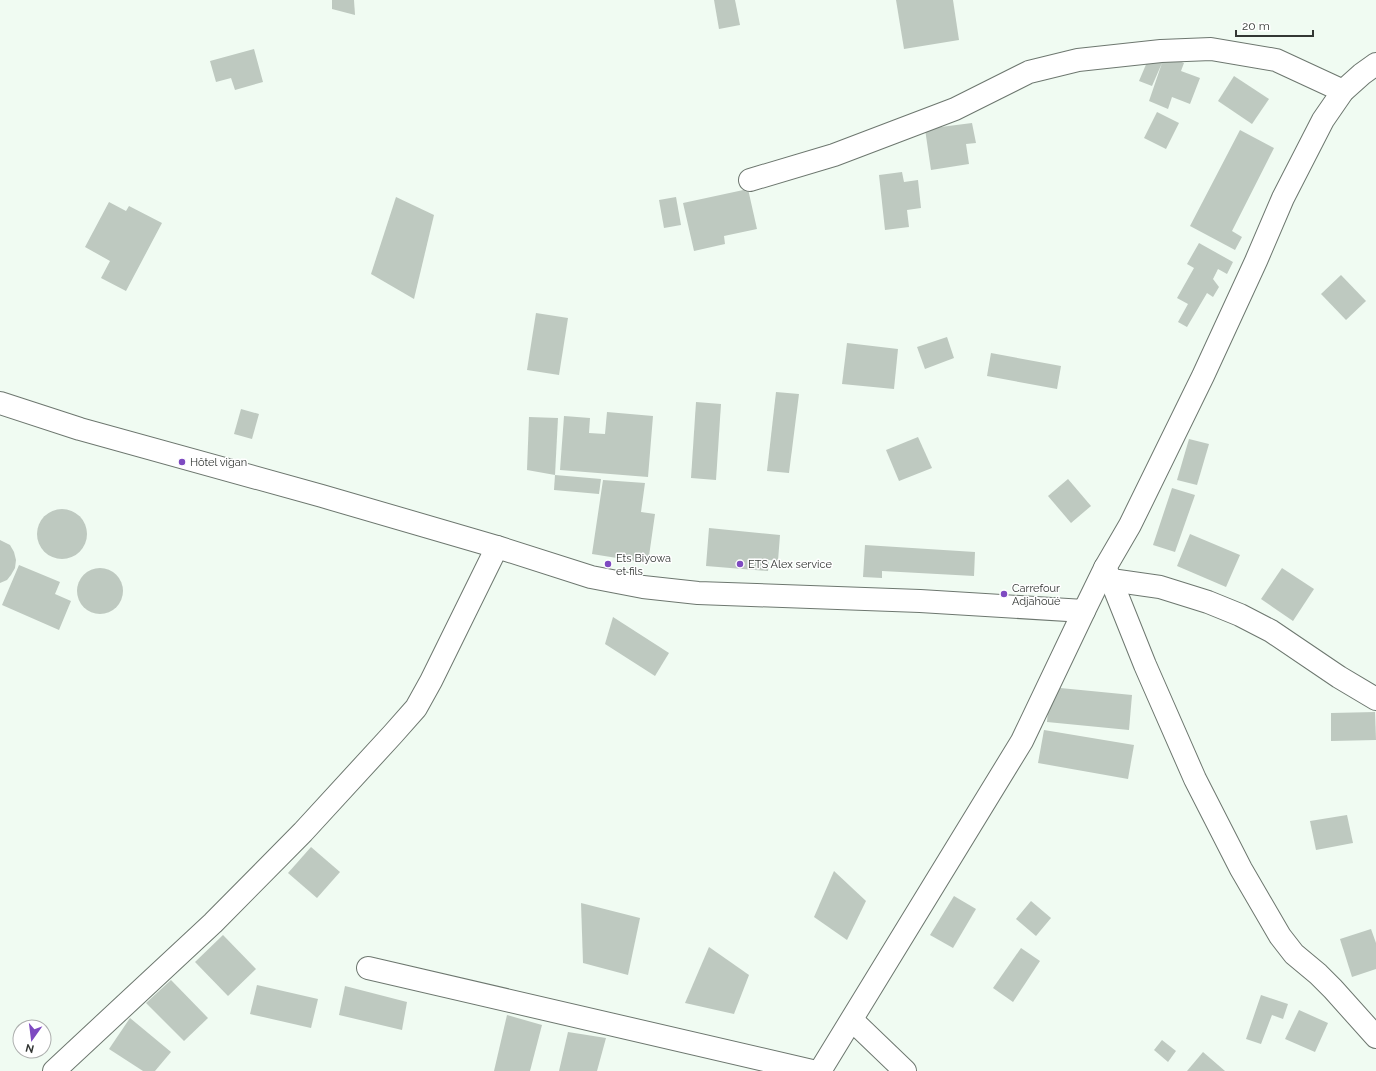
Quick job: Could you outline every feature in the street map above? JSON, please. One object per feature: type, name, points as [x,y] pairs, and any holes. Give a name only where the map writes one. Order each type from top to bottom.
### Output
[{"type":"street","points":[[750,180],[834,155],[955,109],[1029,72],[1078,60],[1161,51],[1211,49],[1276,60],[1343,91]]},
{"type":"street","points":[[820,1071],[1022,741],[1084,611],[1108,574],[1130,525],[1204,376],[1256,262],[1283,198],[1323,120],[1343,91],[1376,64]]},
{"type":"street","points":[[0,403],[80,429],[322,496],[497,547],[591,577],[643,587],[698,593],[920,601],[1084,611]]},
{"type":"street","points":[[54,1071],[213,923],[303,832],[416,708],[431,682],[497,547]]},
{"type":"street","points":[[1108,574],[1160,586],[1208,602],[1240,615],[1271,631],[1344,681],[1376,699]]},
{"type":"street","points":[[1108,574],[1145,665],[1195,779],[1241,869],[1264,910],[1280,936],[1294,954],[1333,989],[1376,1037]]},
{"type":"street","points":[[368,968],[812,1071]]},
{"type":"street","points":[[852,1020],[905,1071]]},
{"type":"building","points":[[332,0],[354,0],[355,15],[332,9]]},
{"type":"building","points":[[714,0],[735,0],[740,25],[719,29]]},
{"type":"building","points":[[896,0],[953,0],[959,40],[904,49]]},
{"type":"building","points":[[254,49],[263,82],[235,90],[231,78],[216,82],[210,61]]},
{"type":"building","points":[[1150,55],[1167,56],[1184,63],[1181,71],[1200,78],[1190,104],[1172,97],[1168,109],[1149,101],[1162,63],[1152,86],[1139,81]]},
{"type":"building","points":[[1234,76],[1269,99],[1252,124],[1218,101]]},
{"type":"building","points":[[1157,112],[1179,123],[1166,149],[1144,138]]},
{"type":"building","points":[[972,123],[976,143],[966,144],[969,164],[931,170],[925,129]]},
{"type":"building","points":[[1240,130],[1274,148],[1232,231],[1242,237],[1235,250],[1190,226]]},
{"type":"building","points":[[902,172],[904,182],[918,180],[921,208],[907,210],[909,227],[885,230],[879,175]]},
{"type":"building","points":[[748,189],[757,229],[724,236],[725,244],[694,251],[683,203]]},
{"type":"building","points":[[396,197],[434,215],[414,299],[371,274]]},
{"type":"building","points":[[676,197],[681,225],[664,228],[659,200]]},
{"type":"building","points":[[109,202],[126,211],[129,206],[162,223],[126,291],[101,278],[110,261],[85,247]]},
{"type":"building","points":[[1199,243],[1233,262],[1227,274],[1218,269],[1213,279],[1219,287],[1213,297],[1207,293],[1187,327],[1178,322],[1188,304],[1177,298],[1194,268],[1187,264]]},
{"type":"building","points":[[1341,275],[1366,301],[1346,320],[1321,294]]},
{"type":"building","points":[[536,313],[568,318],[559,375],[527,370]]},
{"type":"building","points":[[947,337],[954,358],[925,369],[917,347]]},
{"type":"building","points":[[847,343],[898,349],[894,389],[842,384]]},
{"type":"building","points":[[991,353],[1061,366],[1057,389],[987,376]]},
{"type":"building","points":[[776,392],[799,394],[789,473],[767,471]]},
{"type":"building","points":[[696,402],[721,404],[716,480],[691,478]]},
{"type":"building","points":[[241,409],[259,414],[252,439],[234,434]]},
{"type":"building","points":[[607,412],[653,416],[648,477],[560,470],[564,416],[590,418],[589,433],[605,434]]},
{"type":"building","points":[[529,417],[558,418],[555,475],[527,470]]},
{"type":"building","points":[[918,437],[932,468],[899,481],[886,450]]},
{"type":"building","points":[[1189,439],[1209,444],[1197,485],[1177,480]]},
{"type":"building","points":[[555,475],[601,479],[599,494],[554,490]]},
{"type":"building","points":[[1068,479],[1091,506],[1071,523],[1048,496]]},
{"type":"building","points":[[603,480],[645,483],[641,512],[655,514],[648,563],[592,554]]},
{"type":"building","points":[[1172,488],[1195,495],[1175,552],[1153,545]]},
{"type":"building","points":[[62,509],[71,511],[80,516],[85,525],[87,534],[85,543],[80,552],[71,557],[62,559],[53,557],[44,552],[39,543],[37,534],[39,525],[44,516],[53,511]]},
{"type":"building","points":[[709,528],[780,535],[778,561],[769,560],[768,571],[706,566]]},
{"type":"building","points":[[1190,534],[1240,555],[1226,587],[1177,566]]},
{"type":"building","points":[[0,540],[10,545],[16,560],[15,568],[11,575],[7,580],[0,583]]},
{"type":"building","points":[[865,545],[975,552],[974,576],[882,571],[882,578],[863,577]]},
{"type":"building","points":[[19,565],[60,582],[55,594],[71,601],[59,630],[2,605]]},
{"type":"building","points":[[105,568],[117,574],[122,582],[122,600],[117,608],[109,613],[95,614],[83,608],[78,600],[77,586],[83,574],[91,569]]},
{"type":"building","points":[[1282,568],[1314,589],[1293,621],[1261,599]]},
{"type":"building","points":[[613,617],[669,653],[655,676],[605,644]]},
{"type":"building","points":[[1050,687],[1132,695],[1129,730],[1047,722]]},
{"type":"building","points":[[1375,712],[1376,740],[1331,741],[1331,713]]},
{"type":"building","points":[[1044,730],[1134,745],[1128,779],[1038,763]]},
{"type":"building","points":[[1347,815],[1353,843],[1316,850],[1310,821]]},
{"type":"building","points":[[311,847],[340,872],[317,898],[288,873]]},
{"type":"building","points":[[834,871],[866,901],[847,940],[814,917]]},
{"type":"building","points":[[954,896],[976,909],[953,948],[930,935]]},
{"type":"building","points":[[1031,901],[1051,918],[1036,936],[1016,919]]},
{"type":"building","points":[[581,903],[640,918],[628,975],[583,963]]},
{"type":"building","points":[[1371,929],[1376,943],[1376,969],[1352,977],[1340,939]]},
{"type":"building","points":[[223,935],[256,969],[228,996],[195,962]]},
{"type":"building","points":[[709,947],[749,975],[734,1014],[685,1003]]},
{"type":"building","points":[[1021,948],[1040,961],[1013,1002],[993,988]]},
{"type":"building","points":[[171,980],[208,1018],[184,1041],[146,1003]]},
{"type":"building","points":[[257,985],[318,999],[311,1028],[250,1014]]},
{"type":"building","points":[[345,986],[407,1002],[402,1030],[339,1015]]},
{"type":"building","points":[[1261,995],[1288,1004],[1283,1019],[1272,1015],[1261,1044],[1246,1039]]},
{"type":"building","points":[[1299,1010],[1328,1023],[1315,1052],[1285,1039]]},
{"type":"building","points":[[507,1015],[542,1025],[530,1071],[494,1071]]},
{"type":"building","points":[[130,1018],[171,1052],[155,1071],[143,1071],[109,1049]]},
{"type":"building","points":[[568,1032],[606,1038],[597,1071],[559,1071]]},
{"type":"building","points":[[1162,1040],[1176,1051],[1168,1062],[1154,1050]]},
{"type":"building","points":[[1203,1052],[1225,1071],[1187,1071]]},
{"type":"place","name":"Hôtel vigan","points":[[182,462]]},
{"type":"place","name":"Ets Biyowa et fils","points":[[608,564]]},
{"type":"place","name":"ETS Alex service","points":[[740,564]]},
{"type":"place","name":"Carrefour Adjahoué","points":[[1004,594]]}]
